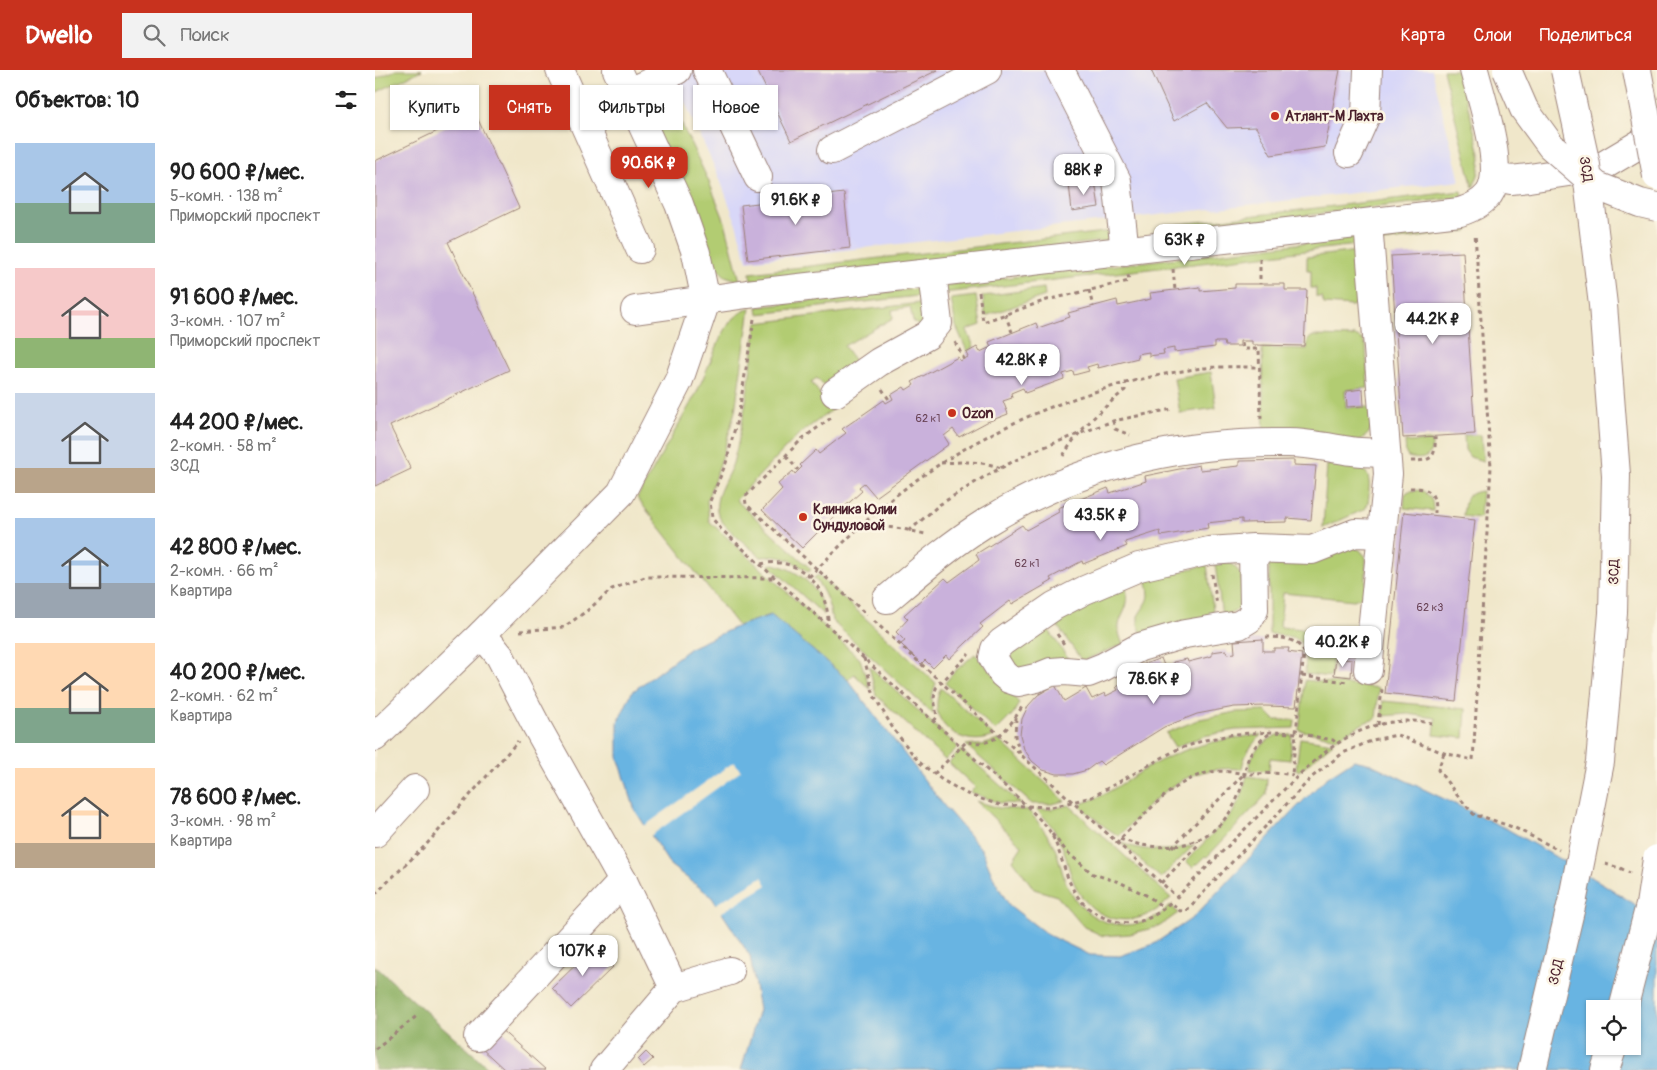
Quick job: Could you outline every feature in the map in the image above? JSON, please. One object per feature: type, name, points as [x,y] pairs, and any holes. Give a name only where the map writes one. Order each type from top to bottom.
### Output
[{"type":"main road","points":[[559,70],[640,249]]},
{"type":"main road","points":[[375,737],[481,634],[621,493],[679,380],[707,301],[697,253],[679,204],[622,81],[677,70]]},
{"type":"main road","points":[[707,70],[758,177]]},
{"type":"main road","points":[[832,150],[987,70]]},
{"type":"main road","points":[[1060,70],[1117,181],[1127,263]]},
{"type":"main road","points":[[1349,153],[1366,115],[1368,70]]},
{"type":"main road","points":[[635,310],[747,294],[932,273],[1127,263],[1368,223],[1459,212],[1476,207],[1489,193],[1495,177],[1495,154],[1474,70]]},
{"type":"main road","points":[[1507,70],[1525,109],[1551,146],[1597,186],[1640,203],[1657,207]]},
{"type":"main road","name":"ЗСД","points":[[1532,1070],[1573,898],[1601,762],[1613,613],[1616,475],[1603,305],[1586,165],[1565,70]]},
{"type":"main road","points":[[1637,70],[1657,176]]},
{"type":"main road","points":[[1495,177],[1511,180],[1601,167],[1643,142],[1657,139]]},
{"type":"main road","points":[[1362,676],[1382,534],[1388,474],[1368,223]]},
{"type":"main road","points":[[835,393],[879,362],[934,330],[938,323],[932,273]]},
{"type":"main road","points":[[888,611],[945,550],[986,522],[1029,498],[1070,479],[1119,463],[1170,450],[1231,444],[1290,443],[1355,452],[1385,453]]},
{"type":"main road","points":[[1253,548],[1254,610],[1249,619],[1239,625],[1185,634],[1140,647],[1103,667],[1088,672],[1051,672],[1018,682],[1009,679],[1003,674],[993,658],[995,649],[1002,642],[1043,613],[1085,590],[1139,567],[1209,551],[1253,548],[1312,550],[1355,533],[1382,534]]},
{"type":"main road","points":[[481,634],[500,656],[534,722],[623,881],[674,988]]},
{"type":"main road","points":[[375,833],[415,789]]},
{"type":"main road","points":[[1625,1000],[1650,905],[1657,859]]},
{"type":"main road","points":[[478,1037],[623,881]]},
{"type":"main road","points":[[604,1070],[674,988],[730,971]]},
{"type":"main road","points":[[1605,1070],[1610,1055]]},
{"type":"path","points":[[1048,830],[1059,852],[1073,890],[1087,908],[1106,920],[1121,923],[1140,921],[1155,915],[1171,902],[1180,911],[1187,910],[1312,777],[1343,753],[1373,740],[1397,735],[1444,753],[1473,760],[1491,467],[1474,234]]},
{"type":"path","points":[[1260,259],[1260,284]]},
{"type":"path","points":[[979,292],[983,322],[1047,300],[1129,281],[1127,263]]},
{"type":"path","points":[[1173,269],[1175,290]]},
{"type":"path","points":[[1089,290],[1093,306]]},
{"type":"path","points":[[1005,314],[1013,332]]},
{"type":"path","points":[[753,319],[739,412],[726,463],[710,501],[713,518],[721,528],[1029,807],[1067,852],[1093,874],[1119,882],[1148,896],[1164,908]]},
{"type":"path","points":[[954,341],[964,359]]},
{"type":"path","points":[[1242,343],[1243,349],[1259,349],[1261,423]]},
{"type":"path","points":[[809,577],[857,529],[894,497],[940,463],[1034,413],[1092,392],[1196,369],[1259,367]]},
{"type":"path","points":[[878,383],[890,401]]},
{"type":"path","points":[[1061,464],[1064,455],[1079,432],[1125,390],[1125,384]]},
{"type":"path","points":[[908,532],[939,505],[1031,452],[1079,432],[1113,421],[1172,408]]},
{"type":"path","points":[[785,456],[798,470]]},
{"type":"path","points":[[940,463],[968,461],[989,463],[1001,468]]},
{"type":"path","points":[[761,564],[774,561],[790,565],[809,577],[818,588],[826,606],[829,626]]},
{"type":"path","points":[[1212,572],[1218,609]]},
{"type":"path","points":[[518,631],[564,627],[588,610],[612,589],[645,577],[776,578]]},
{"type":"path","points":[[882,629],[888,611]]},
{"type":"path","points":[[1054,630],[1071,654]]},
{"type":"path","points":[[1258,637],[1291,640],[1301,647],[1304,652],[1291,774]]},
{"type":"path","points":[[934,721],[937,717],[934,698],[937,688],[952,669],[973,650]]},
{"type":"path","points":[[864,658],[874,696],[894,730],[919,762],[942,780],[969,795],[1000,805],[1052,807],[1092,797],[1176,750],[1205,740],[1235,734],[1296,733],[1333,740],[1336,743]]},
{"type":"path","points":[[1301,676],[1362,676]]},
{"type":"path","points":[[934,774],[966,742],[983,743],[994,740],[1016,718],[1024,704]]},
{"type":"path","points":[[1016,718],[1015,736],[1020,755]]},
{"type":"path","points":[[1177,897],[1305,768],[1336,743],[1378,725],[1417,721],[1432,723]]},
{"type":"path","points":[[375,894],[425,846],[534,722]]},
{"type":"path","points":[[1120,839],[1149,847],[1171,847],[1190,844],[1207,835],[1222,822],[1235,803],[1245,774],[1247,758],[1251,750],[1272,732]]},
{"type":"path","points":[[1444,753],[1438,770],[1476,817],[1481,816],[1515,828],[1567,854]]},
{"type":"path","points":[[1116,843],[1159,799],[1179,786],[1210,772],[1291,774],[1295,778]]},
{"type":"path","points":[[1171,847],[1245,774]]},
{"type":"path","points":[[1161,883],[1198,845],[1197,840]]},
{"type":"path","points":[[1602,863],[1620,868],[1636,877]]},
{"type":"path","points":[[375,1049],[418,1015]]},
{"type":"shaded area","points":[[670,70],[1432,70],[1460,181],[747,261],[735,220],[719,177],[697,130],[778,130],[778,85],[693,85],[693,120],[683,98],[683,85],[677,85]]},
{"type":"green space","points":[[396,70],[422,70],[375,93],[375,79]]},
{"type":"green space","points":[[1443,70],[1459,70],[1481,158],[1473,188]]},
{"type":"green space","points":[[683,127],[709,182],[725,222],[740,281],[725,276],[714,265],[655,130],[683,130]]},
{"type":"green space","points":[[1462,191],[1463,197],[1164,232],[1163,226]]},
{"type":"green space","points":[[1474,223],[1468,231],[1382,242],[1383,235]]},
{"type":"green space","points":[[1113,231],[1113,240],[751,281],[750,273]]},
{"type":"green space","points":[[1356,237],[1357,245],[943,293],[944,285]]},
{"type":"green space","points":[[1358,251],[1361,300],[1352,306],[1324,304],[1322,297],[1316,297],[1316,288],[1311,288],[1311,270],[1307,270],[1307,257]]},
{"type":"green space","points":[[924,288],[927,295],[758,314],[757,307]]},
{"type":"green space","points":[[1044,288],[1045,296],[985,316],[983,296]]},
{"type":"green space","points":[[976,296],[981,325],[967,330],[974,347],[967,351],[956,326],[951,299]]},
{"type":"green space","points":[[928,302],[930,318],[921,328],[913,321],[910,307],[892,310],[893,318],[844,346],[855,361],[823,385],[817,378],[811,382],[832,410],[798,435],[736,500],[811,569],[809,572],[792,561],[781,557],[761,557],[725,525],[718,514],[717,508],[717,501],[733,463],[737,446],[757,323]]},
{"type":"green space","points":[[750,308],[735,411],[721,461],[707,500],[709,521],[860,659],[870,689],[854,674],[848,680],[771,615],[738,626],[637,498],[697,392],[721,337],[730,322],[740,313]]},
{"type":"green space","points":[[1353,335],[1363,340],[1366,346],[1368,388],[1345,390],[1346,407],[1368,407],[1371,409],[1372,424],[1367,435],[1358,441],[1264,435],[1262,348],[1307,349],[1309,339],[1314,336],[1353,337]]},
{"type":"green space","points":[[1211,372],[1216,408],[1180,413],[1174,378]]},
{"type":"green space","points":[[1464,435],[1481,435],[1483,461],[1470,457],[1465,450]]},
{"type":"green space","points":[[1432,441],[1431,451],[1426,457],[1418,459],[1408,457],[1406,454],[1405,442]]},
{"type":"green space","points":[[1327,465],[1350,465],[1363,469],[1369,480],[1369,497],[1365,509],[1323,528]]},
{"type":"green space","points":[[1421,490],[1431,499],[1433,511],[1404,508],[1405,494],[1409,491]]},
{"type":"green space","points":[[1482,491],[1480,518],[1463,516],[1467,498],[1472,493]]},
{"type":"green space","points":[[1352,547],[1360,550],[1366,557],[1366,592],[1361,597],[1354,600],[1283,593],[1280,627],[1351,633],[1351,630],[1359,639],[1359,656],[1333,654],[1331,677],[1305,674],[1305,653],[1301,642],[1289,637],[1269,634],[1269,564],[1274,559]]},
{"type":"green space","points":[[1223,562],[1232,564],[1241,574],[1242,601],[1236,610],[1222,616],[1215,564]]},
{"type":"green space","points":[[774,564],[792,571],[813,588],[822,605],[824,615],[769,565]]},
{"type":"green space","points":[[1207,565],[1214,617],[1143,636],[1138,625],[1138,616],[1147,603],[1149,596],[1146,579]]},
{"type":"green space","points":[[818,575],[936,683],[931,698],[933,714],[832,621],[826,598],[814,578]]},
{"type":"green space","points":[[1125,586],[1127,603],[1119,627],[1119,635],[1123,644],[1082,661],[1054,621],[1074,609]]},
{"type":"green space","points":[[1046,626],[1069,660],[1027,669],[1018,668],[1011,662],[1011,652]]},
{"type":"green space","points":[[975,654],[1019,703],[1013,714],[996,731],[945,683],[955,671]]},
{"type":"green space","points":[[869,666],[958,747],[945,760],[876,695]]},
{"type":"green space","points":[[1305,680],[1379,688],[1376,719],[1366,722],[1336,738],[1299,730]]},
{"type":"green space","points":[[941,688],[994,736],[970,739],[959,736],[949,730],[942,722],[938,712],[937,700]]},
{"type":"green space","points":[[1383,701],[1466,709],[1464,738],[1434,735],[1436,718],[1408,714],[1382,716]]},
{"type":"green space","points":[[1266,711],[1275,720],[1295,720],[1294,728],[1235,730],[1204,736],[1175,747],[1166,733],[1200,719],[1236,712]]},
{"type":"green space","points":[[1261,735],[1249,750],[1244,759],[1242,769],[1221,769],[1203,772],[1187,778],[1159,796],[1119,836],[1080,806],[1111,791],[1154,764],[1180,752],[1233,738]]},
{"type":"green space","points":[[1277,735],[1292,735],[1290,760],[1270,758],[1269,771],[1249,770],[1254,753],[1266,741]]},
{"type":"green space","points":[[1300,738],[1333,743],[1299,771],[1296,769]]},
{"type":"green space","points":[[999,740],[1065,801],[1052,804],[1032,804],[966,745],[982,745]]},
{"type":"green space","points":[[961,750],[1021,804],[1000,803],[970,792],[975,787],[949,763]]},
{"type":"green space","points":[[1247,776],[1267,779],[1266,795],[1207,857],[1205,856],[1193,868],[1186,861],[1232,814],[1241,797]]},
{"type":"green space","points":[[976,801],[999,808],[1028,810],[1044,829],[1053,845],[1070,891],[1077,902],[1096,918],[1119,925],[1131,925],[1158,916],[1171,905],[1178,913],[1160,926],[1130,934],[1103,936],[1084,927],[1057,896],[1034,889],[1013,860],[1022,846]]},
{"type":"green space","points":[[1069,805],[1171,898],[1156,911],[1142,917],[1130,919],[1109,917],[1099,913],[1090,906],[1076,887],[1064,851],[1054,830],[1037,809],[1052,809]]},
{"type":"green space","points":[[1121,843],[1157,850],[1176,849],[1194,845],[1161,878]]},
{"type":"green space","points":[[375,966],[491,1070],[375,1070]]},
{"type":"water","points":[[771,615],[848,680],[945,807],[982,850],[995,881],[1009,905],[1048,935],[1090,955],[1120,956],[1154,944],[1194,917],[1325,779],[1354,760],[1371,764],[1507,829],[1605,885],[1657,919],[1657,1070],[741,1070],[759,1010],[750,956],[711,896],[670,865],[635,810],[618,757],[618,722],[632,692],[690,648],[738,626]]},
{"type":"pier","points":[[734,762],[741,771],[649,837],[643,827]]},
{"type":"pier","points":[[762,877],[767,885],[719,914],[714,905]]},
{"type":"building","points":[[757,70],[938,70],[791,141],[778,114],[778,85],[764,85]]},
{"type":"building","name":"Атлант-М Лахта","points":[[1151,70],[1340,70],[1325,147],[1271,155],[1256,127],[1227,128],[1207,103],[1174,121]]},
{"type":"building","points":[[479,122],[519,208],[448,242],[509,370],[390,426],[411,469],[375,486],[375,161],[440,130],[479,130]]},
{"type":"building","points":[[1095,181],[1099,207],[1072,211],[1069,184]]},
{"type":"building","points":[[844,193],[850,248],[748,260],[741,205]]},
{"type":"building","points":[[1463,252],[1475,434],[1403,438],[1391,256]]},
{"type":"building","points":[[1235,284],[1285,284],[1285,290],[1307,290],[1304,346],[1252,345],[1252,341],[1240,341],[1240,346],[1225,346],[1224,342],[1215,342],[1215,347],[1174,352],[1174,348],[1163,350],[1164,354],[1149,356],[1149,352],[1137,354],[1138,358],[1098,368],[1097,364],[1087,367],[1089,371],[1074,375],[1073,371],[1063,374],[1064,379],[1025,393],[1023,388],[1011,393],[1012,398],[1003,401],[1008,414],[987,422],[959,437],[953,429],[944,436],[949,444],[876,497],[864,483],[859,487],[862,491],[802,548],[762,510],[782,489],[778,484],[793,471],[795,474],[802,467],[800,465],[816,450],[819,454],[846,433],[842,429],[884,400],[886,403],[893,399],[891,395],[904,387],[906,390],[914,385],[912,382],[958,357],[960,361],[968,357],[966,353],[977,347],[980,352],[991,347],[989,342],[1036,323],[1038,328],[1070,317],[1068,313],[1117,300],[1118,306],[1151,299],[1150,293],[1200,287],[1200,291],[1235,288]]},
{"type":"building","points":[[1363,389],[1364,406],[1347,407],[1346,391]]},
{"type":"building","points":[[1294,460],[1294,465],[1316,466],[1311,520],[1287,518],[1287,522],[1242,523],[1242,519],[1207,523],[1208,528],[1161,536],[1160,531],[1125,542],[1127,546],[1083,564],[1082,561],[1050,578],[1052,581],[1012,604],[1010,601],[980,624],[983,627],[949,659],[946,655],[933,668],[925,660],[921,664],[901,644],[905,641],[896,632],[908,619],[904,615],[945,578],[949,582],[979,560],[976,554],[1022,525],[1026,530],[1059,512],[1058,508],[1108,488],[1110,493],[1146,481],[1145,476],[1199,465],[1200,470],[1239,466],[1239,461]]},
{"type":"building","points":[[1404,512],[1475,520],[1456,701],[1385,693]]},
{"type":"building","points":[[1263,639],[1263,651],[1274,651],[1274,648],[1289,648],[1288,652],[1302,654],[1296,707],[1234,707],[1197,714],[1164,727],[1103,765],[1099,761],[1087,770],[1073,774],[1057,774],[1043,770],[1032,761],[1024,749],[1020,735],[1022,719],[1028,706],[1038,695],[1055,685],[1064,701],[1086,688],[1092,699],[1105,693],[1106,696],[1118,690],[1116,687],[1128,681],[1130,684],[1139,680],[1134,668],[1161,658],[1165,668],[1174,666],[1173,662],[1187,659],[1188,662],[1212,656],[1212,652],[1226,650],[1227,654],[1235,653],[1234,641]]},
{"type":"building","points":[[1336,658],[1352,660],[1351,677],[1334,675]]},
{"type":"building","points":[[594,947],[613,967],[571,1008],[552,988]]},
{"type":"building","points":[[498,1027],[546,1070],[505,1070],[480,1047]]},
{"type":"building","points":[[646,1052],[653,1059],[644,1067],[638,1060]]},
{"type":"place","name":"Атлант-М Лахта","points":[[1275,116]]},
{"type":"place","name":"Ozon","points":[[952,413]]},
{"type":"place","name":"Клиника Юлии Сундуловой","points":[[803,517]]}]
